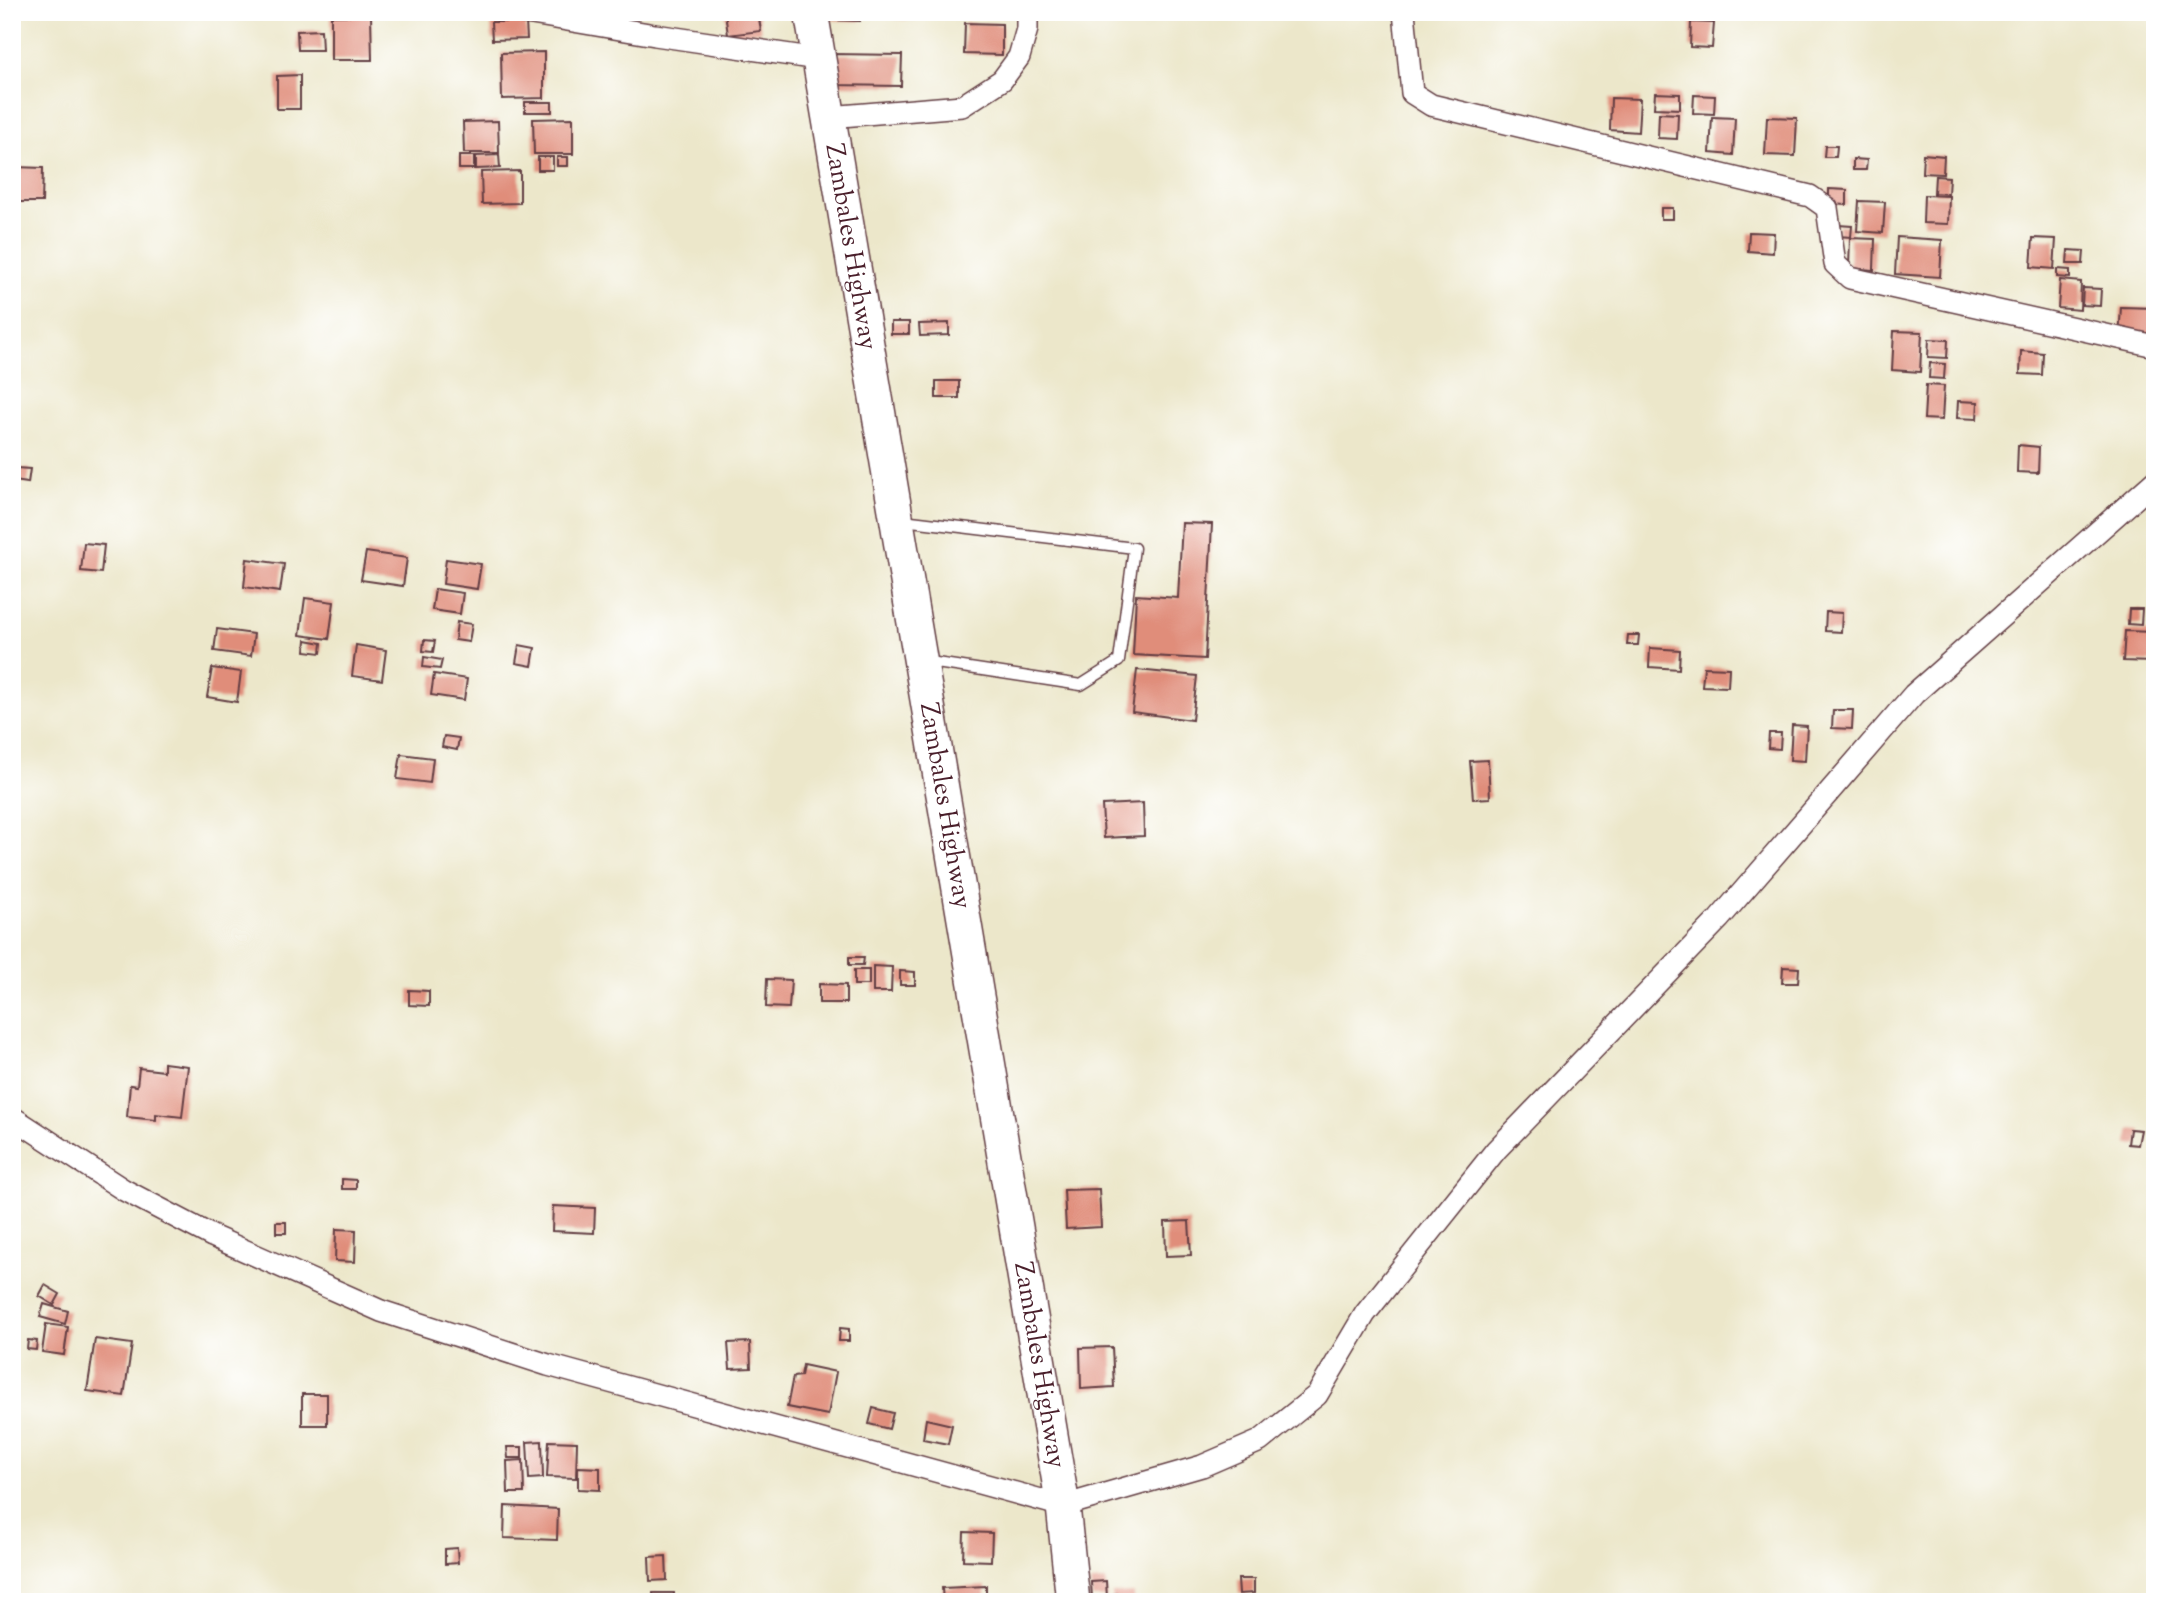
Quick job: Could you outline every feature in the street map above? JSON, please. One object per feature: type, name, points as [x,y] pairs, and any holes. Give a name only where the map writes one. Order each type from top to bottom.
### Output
[{"type":"main road","name":"Zambales Highway","points":[[811,12],[1063,1506],[1073,1602]]},
{"type":"street","points":[[520,12],[818,59]]},
{"type":"street","points":[[829,117],[962,106],[1002,80],[1019,57],[1027,29],[1027,12]]},
{"type":"street","points":[[1404,12],[1412,93],[1430,105],[1810,196],[1827,208],[1835,264],[1850,278],[2155,346]]},
{"type":"street","points":[[12,1117],[124,1190],[212,1236],[381,1311],[548,1365],[1063,1506],[1202,1466],[1260,1441],[1317,1395],[1365,1314],[1496,1150],[1719,919],[1914,694],[2155,481]]},
{"type":"lane","points":[[897,520],[1134,548],[1119,661],[1081,685],[920,661]]},
{"type":"building","points":[[725,12],[758,12],[761,31],[728,35]]},
{"type":"building","points":[[831,12],[860,12],[860,21],[831,20]]},
{"type":"building","points":[[895,12],[917,12],[916,20],[894,19]]},
{"type":"building","points":[[371,15],[372,60],[331,60],[331,16]]},
{"type":"building","points":[[491,22],[526,22],[527,39],[492,40]]},
{"type":"building","points":[[1691,22],[1714,23],[1712,48],[1690,47]]},
{"type":"building","points":[[965,23],[1002,24],[1002,55],[964,54]]},
{"type":"building","points":[[321,30],[322,50],[298,50],[297,31]]},
{"type":"building","points":[[544,52],[544,98],[502,99],[501,53]]},
{"type":"building","points":[[833,54],[902,55],[901,86],[832,85]]},
{"type":"building","points":[[300,75],[300,109],[277,109],[277,76]]},
{"type":"building","points":[[1655,93],[1680,94],[1680,109],[1654,108]]},
{"type":"building","points":[[1694,95],[1715,96],[1714,114],[1693,113]]},
{"type":"building","points":[[1611,98],[1640,99],[1638,132],[1610,130]]},
{"type":"building","points":[[525,102],[552,102],[552,112],[525,112]]},
{"type":"building","points":[[1659,113],[1678,114],[1677,139],[1658,138]]},
{"type":"building","points":[[1712,117],[1735,118],[1733,155],[1710,153]]},
{"type":"building","points":[[1767,117],[1797,118],[1795,156],[1765,155]]},
{"type":"building","points":[[573,118],[573,154],[534,154],[533,119]]},
{"type":"building","points":[[498,121],[499,153],[464,153],[463,122]]},
{"type":"building","points":[[1825,146],[1837,146],[1836,157],[1824,157]]},
{"type":"building","points":[[1923,154],[1944,156],[1943,174],[1922,173]]},
{"type":"building","points":[[499,155],[500,168],[476,169],[476,156]]},
{"type":"building","points":[[459,156],[474,156],[474,169],[459,169]]},
{"type":"building","points":[[538,157],[553,157],[553,170],[538,170]]},
{"type":"building","points":[[557,157],[568,157],[568,166],[557,166]]},
{"type":"building","points":[[1853,159],[1867,160],[1866,170],[1853,170]]},
{"type":"building","points":[[14,167],[43,168],[42,202],[13,202]]},
{"type":"building","points":[[520,171],[520,203],[482,204],[481,172]]},
{"type":"building","points":[[1935,176],[1949,177],[1948,194],[1934,193]]},
{"type":"building","points":[[1829,189],[1847,190],[1847,205],[1829,204]]},
{"type":"building","points":[[1924,195],[1949,196],[1948,224],[1923,223]]},
{"type":"building","points":[[1859,201],[1885,202],[1883,233],[1857,231]]},
{"type":"building","points":[[1661,208],[1673,208],[1673,219],[1661,219]]},
{"type":"building","points":[[1838,225],[1852,226],[1851,237],[1838,236]]},
{"type":"building","points":[[1749,232],[1774,233],[1773,253],[1748,251]]},
{"type":"building","points":[[1897,237],[1942,240],[1940,277],[1895,274]]},
{"type":"building","points":[[1850,238],[1875,239],[1874,270],[1849,268]]},
{"type":"building","points":[[2033,238],[2056,239],[2054,269],[2031,267]]},
{"type":"building","points":[[2068,250],[2084,251],[2083,264],[2067,264]]},
{"type":"building","points":[[2057,269],[2070,270],[2070,278],[2057,277]]},
{"type":"building","points":[[2060,280],[2081,282],[2080,310],[2058,308]]},
{"type":"building","points":[[2083,288],[2101,289],[2100,306],[2082,305]]},
{"type":"building","points":[[2121,307],[2155,308],[2155,339],[2119,338]]},
{"type":"building","points":[[891,322],[909,322],[909,334],[891,334]]},
{"type":"building","points":[[949,323],[949,335],[920,336],[919,324]]},
{"type":"building","points":[[1894,331],[1922,332],[1920,372],[1892,370]]},
{"type":"building","points":[[1929,339],[1948,340],[1947,358],[1928,357]]},
{"type":"building","points":[[2021,351],[2043,353],[2042,375],[2020,374]]},
{"type":"building","points":[[1930,363],[1945,364],[1944,379],[1929,378]]},
{"type":"building","points":[[936,381],[959,381],[959,398],[936,398]]},
{"type":"building","points":[[1926,385],[1944,386],[1942,420],[1924,419]]},
{"type":"building","points":[[1958,401],[1978,402],[1977,419],[1957,418]]},
{"type":"building","points":[[2018,445],[2039,447],[2038,473],[2017,472]]},
{"type":"building","points":[[16,468],[30,469],[28,483],[14,481]]},
{"type":"building","points":[[1182,523],[1212,524],[1205,659],[1133,655],[1136,595],[1178,598]]},
{"type":"building","points":[[84,543],[104,545],[101,573],[81,571]]},
{"type":"building","points":[[366,552],[407,558],[403,586],[361,580]]},
{"type":"building","points":[[247,559],[284,564],[280,592],[244,587]]},
{"type":"building","points":[[446,559],[481,564],[477,589],[443,584]]},
{"type":"building","points":[[435,589],[463,593],[460,614],[432,610]]},
{"type":"building","points":[[305,598],[334,602],[329,639],[300,635]]},
{"type":"building","points":[[2129,609],[2142,609],[2141,625],[2128,624]]},
{"type":"building","points":[[1826,612],[1842,613],[1841,632],[1825,631]]},
{"type":"building","points":[[457,622],[472,624],[469,642],[455,640]]},
{"type":"building","points":[[217,629],[254,634],[251,656],[214,651]]},
{"type":"building","points":[[2125,631],[2154,632],[2153,662],[2123,661]]},
{"type":"building","points":[[1628,635],[1639,635],[1638,645],[1627,645]]},
{"type":"building","points":[[306,640],[322,643],[321,653],[305,651]]},
{"type":"building","points":[[424,640],[435,641],[433,652],[423,651]]},
{"type":"building","points":[[356,645],[386,650],[382,680],[352,676]]},
{"type":"building","points":[[519,645],[535,648],[532,666],[516,663]]},
{"type":"building","points":[[1650,648],[1680,650],[1679,669],[1649,667]]},
{"type":"building","points":[[424,657],[442,660],[440,669],[423,667]]},
{"type":"building","points":[[1704,667],[1729,668],[1728,687],[1702,686]]},
{"type":"building","points":[[212,668],[241,672],[237,702],[207,697]]},
{"type":"building","points":[[1137,670],[1197,676],[1192,720],[1132,712]]},
{"type":"building","points":[[434,674],[467,679],[464,700],[431,695]]},
{"type":"building","points":[[1833,710],[1853,710],[1852,729],[1832,728]]},
{"type":"building","points":[[1792,725],[1807,726],[1805,761],[1790,760]]},
{"type":"building","points":[[1769,733],[1781,733],[1780,749],[1768,748]]},
{"type":"building","points":[[444,736],[459,738],[457,750],[442,747]]},
{"type":"building","points":[[401,754],[433,758],[430,783],[397,779]]},
{"type":"building","points":[[1488,760],[1490,798],[1473,799],[1470,761]]},
{"type":"building","points":[[1143,803],[1144,836],[1104,838],[1102,805]]},
{"type":"building","points":[[849,957],[864,957],[863,965],[849,965]]},
{"type":"building","points":[[873,966],[892,967],[891,992],[873,992]]},
{"type":"building","points":[[1783,967],[1799,968],[1798,983],[1782,983]]},
{"type":"building","points":[[854,970],[869,970],[869,985],[854,985]]},
{"type":"building","points":[[900,971],[915,972],[915,985],[900,985]]},
{"type":"building","points":[[767,979],[791,980],[789,1008],[766,1007]]},
{"type":"building","points":[[819,984],[846,985],[846,1003],[819,1003]]},
{"type":"building","points":[[409,990],[429,991],[429,1006],[409,1005]]},
{"type":"building","points":[[164,1063],[188,1066],[182,1117],[156,1114],[156,1120],[127,1117],[130,1085],[137,1086],[139,1068],[164,1071]]},
{"type":"building","points":[[2130,1129],[2141,1130],[2138,1145],[2128,1144]]},
{"type":"building","points":[[342,1179],[356,1180],[356,1189],[342,1189]]},
{"type":"building","points":[[1099,1189],[1101,1227],[1066,1229],[1064,1190]]},
{"type":"building","points":[[553,1206],[595,1208],[594,1233],[552,1231]]},
{"type":"building","points":[[1189,1221],[1191,1255],[1166,1256],[1165,1222]]},
{"type":"building","points":[[276,1222],[286,1222],[286,1233],[276,1233]]},
{"type":"building","points":[[336,1229],[356,1230],[355,1262],[335,1261]]},
{"type":"building","points":[[45,1285],[60,1294],[54,1305],[39,1296]]},
{"type":"building","points":[[44,1304],[68,1311],[65,1324],[40,1317]]},
{"type":"building","points":[[46,1324],[68,1327],[64,1355],[42,1352]]},
{"type":"building","points":[[840,1328],[849,1329],[849,1341],[839,1341]]},
{"type":"building","points":[[95,1339],[132,1344],[124,1396],[87,1391]]},
{"type":"building","points":[[28,1340],[37,1341],[36,1350],[27,1349]]},
{"type":"building","points":[[750,1342],[751,1368],[730,1369],[728,1343]]},
{"type":"building","points":[[1112,1347],[1114,1387],[1081,1389],[1080,1348]]},
{"type":"building","points":[[803,1365],[836,1372],[828,1415],[787,1407],[793,1377],[801,1376]]},
{"type":"building","points":[[302,1394],[327,1394],[327,1425],[302,1425]]},
{"type":"building","points":[[873,1408],[893,1413],[889,1429],[869,1424]]},
{"type":"building","points":[[926,1419],[952,1425],[948,1444],[923,1439]]},
{"type":"building","points":[[542,1441],[543,1478],[529,1479],[527,1442]]},
{"type":"building","points":[[549,1441],[577,1442],[576,1478],[547,1477]]},
{"type":"building","points":[[507,1447],[522,1447],[522,1458],[508,1458]]},
{"type":"building","points":[[523,1460],[524,1493],[508,1493],[507,1461]]},
{"type":"building","points":[[578,1467],[600,1468],[600,1490],[578,1489]]},
{"type":"building","points":[[505,1506],[558,1509],[557,1540],[504,1538]]},
{"type":"building","points":[[964,1532],[992,1533],[991,1561],[963,1560]]},
{"type":"building","points":[[457,1548],[458,1563],[445,1564],[445,1549]]},
{"type":"building","points":[[666,1556],[667,1580],[650,1581],[649,1557]]},
{"type":"building","points":[[1238,1579],[1254,1579],[1254,1593],[1239,1594]]},
{"type":"building","points":[[1106,1581],[1107,1598],[1092,1598],[1091,1582]]},
{"type":"building","points":[[986,1586],[986,1602],[943,1602],[942,1588]]},
{"type":"building","points":[[653,1593],[674,1593],[674,1602],[653,1602]]},
{"type":"building","points":[[1134,1593],[1134,1602],[1112,1602],[1112,1594]]}]
